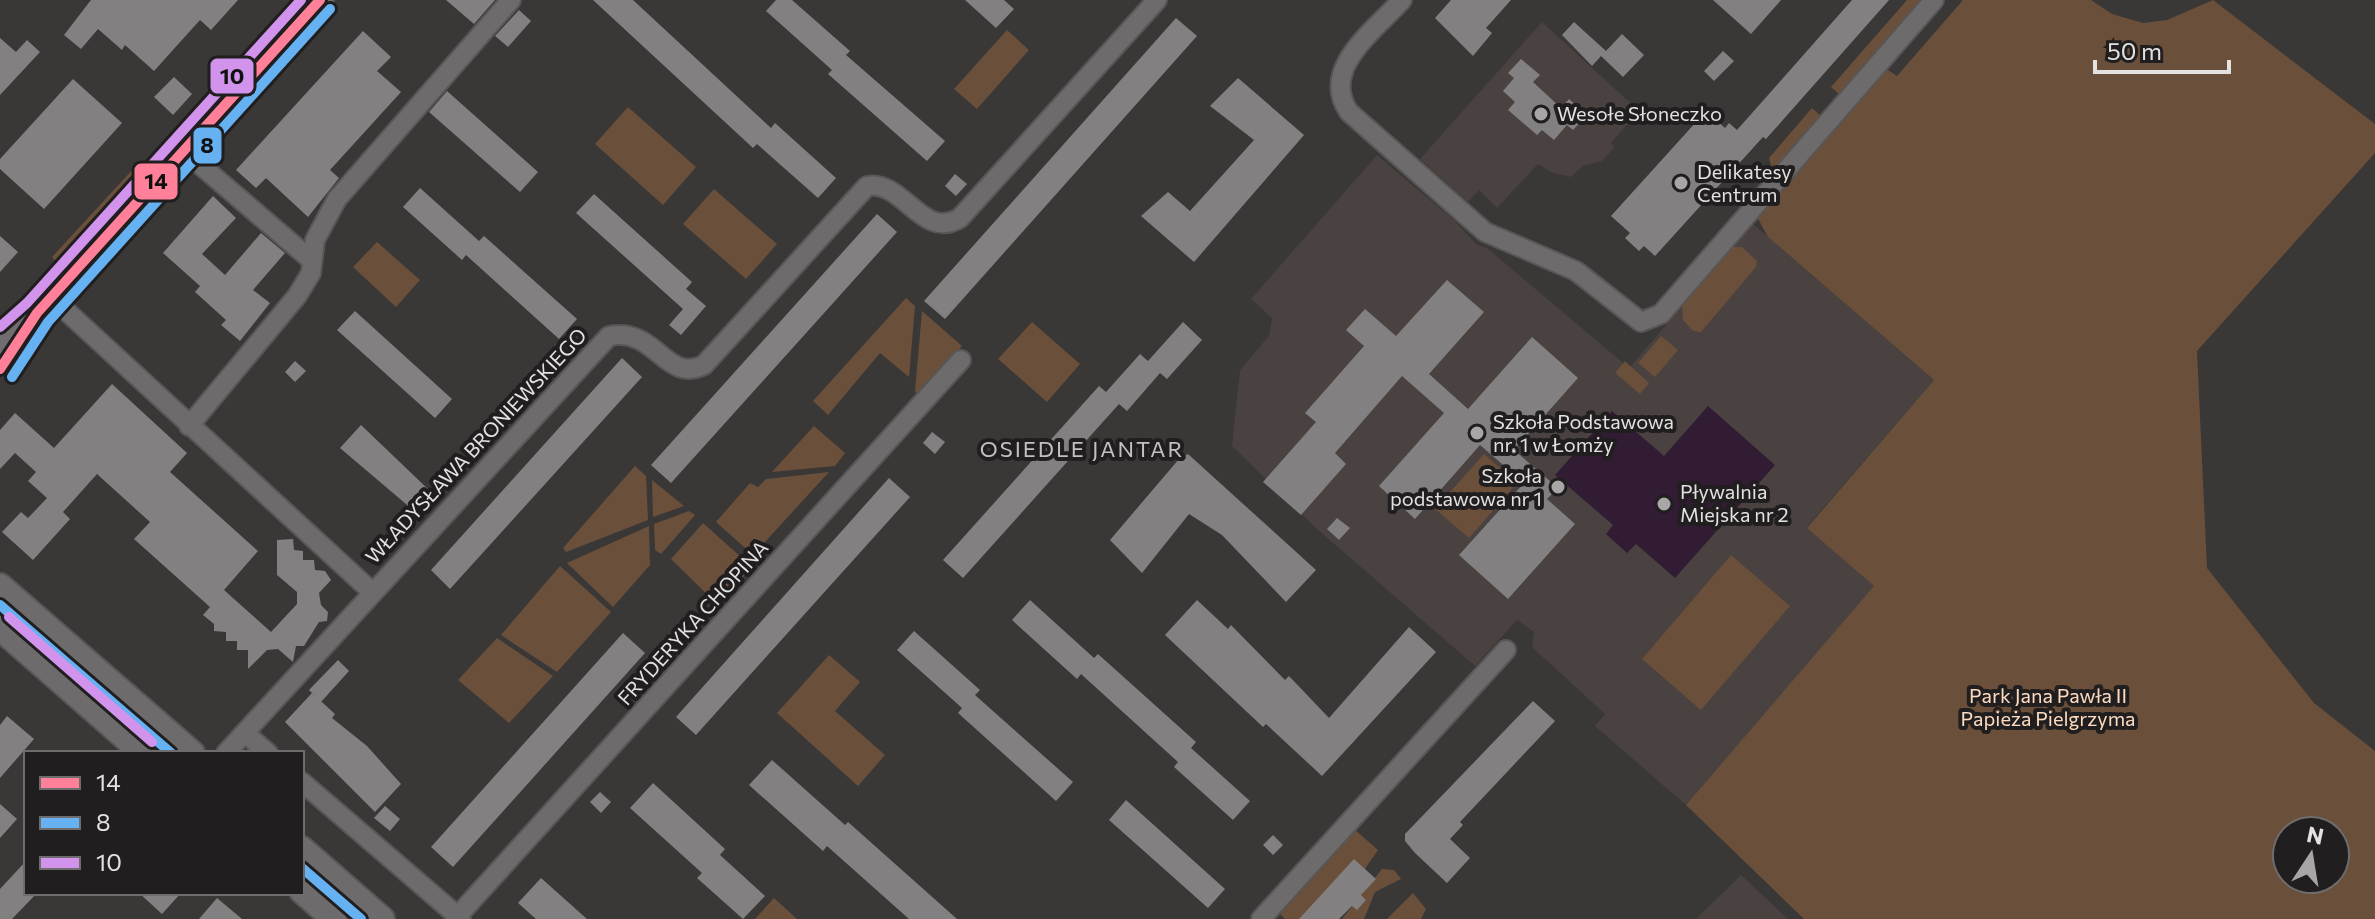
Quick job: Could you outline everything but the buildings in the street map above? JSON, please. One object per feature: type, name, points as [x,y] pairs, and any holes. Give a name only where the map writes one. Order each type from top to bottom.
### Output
[{"type":"main road","points":[[0,346],[44,305],[320,0]]},
{"type":"main road","points":[[0,369],[44,305]]},
{"type":"street","points":[[189,426],[297,296],[311,273],[310,259],[315,240],[345,188],[511,0]]},
{"type":"street","name":"WŁADYSŁAWA BRONIEWSKIEGO","points":[[228,751],[371,591],[609,336],[621,333],[643,339],[686,371],[704,365],[867,186],[892,191],[932,223],[951,224],[960,218],[1157,0]]},
{"type":"street","points":[[1402,0],[1343,66],[1339,85],[1349,112],[1485,232],[1576,271],[1641,322],[1661,314],[1934,0]]},
{"type":"street","points":[[184,151],[310,259]]},
{"type":"street","points":[[44,305],[189,426],[371,591]]},
{"type":"street","name":"FRYDERYKA CHOPINA","points":[[458,918],[961,360]]},
{"type":"street","points":[[0,586],[190,751]]},
{"type":"street","points":[[0,628],[141,751]]},
{"type":"street","points":[[1261,919],[1506,650]]},
{"type":"street","points":[[245,733],[266,751]]},
{"type":"street","points":[[304,784],[458,918]]},
{"type":"street","points":[[304,851],[382,919]]},
{"type":"street","points":[[304,893],[334,919]]},
{"type":"shaded area","points":[[1542,22],[1639,111],[1611,143],[1615,147],[1602,161],[1583,166],[1571,177],[1553,173],[1538,164],[1497,208],[1479,190],[1468,202],[1420,159]]},
{"type":"shaded area","name":"Szkoła podstawowa nr 1","points":[[1377,155],[1455,221],[1477,245],[1487,248],[1629,368],[1753,224],[1934,380],[1807,527],[1875,586],[1686,805],[1595,726],[1605,714],[1532,647],[1534,632],[1517,620],[1475,666],[1316,528],[1232,446],[1240,370],[1269,336],[1272,318],[1251,299]]},
{"type":"shaded area","name":"Pływalnia Miejska nr 2","points":[[1708,406],[1775,465],[1675,578],[1636,544],[1627,553],[1606,534],[1613,525],[1555,475],[1612,411],[1664,456]]},
{"type":"shaded area","points":[[1741,875],[1788,919],[1696,919]]},
{"type":"green space","points":[[1907,0],[1922,0],[1839,94],[1831,87]]},
{"type":"green space","name":"Park Jana Pawła II Papieża Pielgrzyma","points":[[1963,0],[2091,0],[2112,14],[2143,23],[2167,20],[2213,0],[2375,124],[2375,153],[2197,351],[2207,568],[2314,703],[2375,751],[2375,919],[1804,919],[1686,805],[1874,586],[1807,528],[1934,380],[1768,237],[1757,217],[1885,68],[1897,76]]},
{"type":"green space","points":[[1007,30],[1029,50],[977,109],[954,89]]},
{"type":"green space","points":[[628,107],[696,167],[663,205],[595,144]]},
{"type":"green space","points":[[1812,108],[1821,116],[1775,168],[1771,166],[1769,158]]},
{"type":"green space","points":[[134,168],[144,174],[55,261],[52,257]]},
{"type":"green space","points":[[714,189],[777,244],[746,279],[683,224]]},
{"type":"green space","points":[[377,242],[420,280],[396,307],[353,267]]},
{"type":"green space","points":[[1731,247],[1742,247],[1757,261],[1756,267],[1701,332],[1693,331],[1683,320],[1682,304]]},
{"type":"green space","points":[[906,298],[915,306],[909,377],[880,353],[828,415],[813,401]]},
{"type":"green space","points":[[922,311],[962,346],[918,395],[915,391]]},
{"type":"green space","points":[[1032,322],[1080,364],[1047,402],[998,359]]},
{"type":"green space","points":[[1661,336],[1678,350],[1655,377],[1638,363]]},
{"type":"green space","points":[[1625,361],[1649,383],[1640,394],[1615,373]]},
{"type":"green space","points":[[814,426],[845,453],[835,466],[772,472]]},
{"type":"green space","points":[[1484,454],[1517,483],[1469,538],[1435,509]]},
{"type":"green space","points":[[635,466],[646,476],[648,520],[566,552],[563,548]]},
{"type":"green space","points":[[829,472],[753,555],[716,522],[750,483],[758,487],[766,479]]},
{"type":"green space","points":[[652,480],[684,506],[653,517]]},
{"type":"green space","points":[[689,511],[695,515],[661,554],[655,550],[654,524]]},
{"type":"green space","points":[[703,523],[752,567],[718,605],[671,559]]},
{"type":"green space","points":[[649,526],[650,565],[613,607],[567,563]]},
{"type":"green space","points":[[1731,555],[1790,606],[1701,710],[1642,659]]},
{"type":"green space","points":[[560,566],[611,612],[557,672],[501,635]]},
{"type":"green space","points":[[0,601],[157,736],[149,745],[0,617]]},
{"type":"green space","points":[[497,638],[553,676],[509,723],[458,680]]},
{"type":"green space","points":[[829,655],[860,682],[835,711],[885,755],[858,786],[777,713]]},
{"type":"green space","points":[[1354,829],[1378,850],[1330,919],[1285,919],[1278,912]]},
{"type":"green space","points":[[304,865],[366,919],[348,919],[304,881]]},
{"type":"green space","points":[[1382,869],[1394,870],[1401,879],[1375,892],[1364,919],[1342,919]]},
{"type":"green space","points":[[1413,893],[1426,909],[1421,919],[1387,919]]},
{"type":"green space","points":[[774,898],[797,919],[755,919]]},
{"type":"transit line","name":"10","points":[[0,327],[27,303],[301,0]]},
{"type":"transit line","name":"14","points":[[0,369],[37,313],[320,0]]},
{"type":"transit line","name":"8","points":[[12,377],[48,322],[330,9]]},
{"type":"transit line","name":"8","points":[[0,605],[169,751]]},
{"type":"transit line","name":"10","points":[[9,617],[152,742]]},
{"type":"transit line","name":"8","points":[[304,870],[361,919]]},
{"type":"place","name":"Wesołe Słoneczko","points":[[1541,114]]},
{"type":"place","name":"Delikatesy Centrum","points":[[1681,183]]},
{"type":"place","name":"Szkoła Podstawowa nr. 1 w Łomży","points":[[1477,433]]},
{"type":"place","name":"Szkoła podstawowa nr 1","points":[[1558,487]]},
{"type":"place","name":"Pływalnia Miejska nr 2","points":[[1664,504]]},
{"type":"district","name":"OSIEDLE JANTAR","points":[[1082,449]]}]
